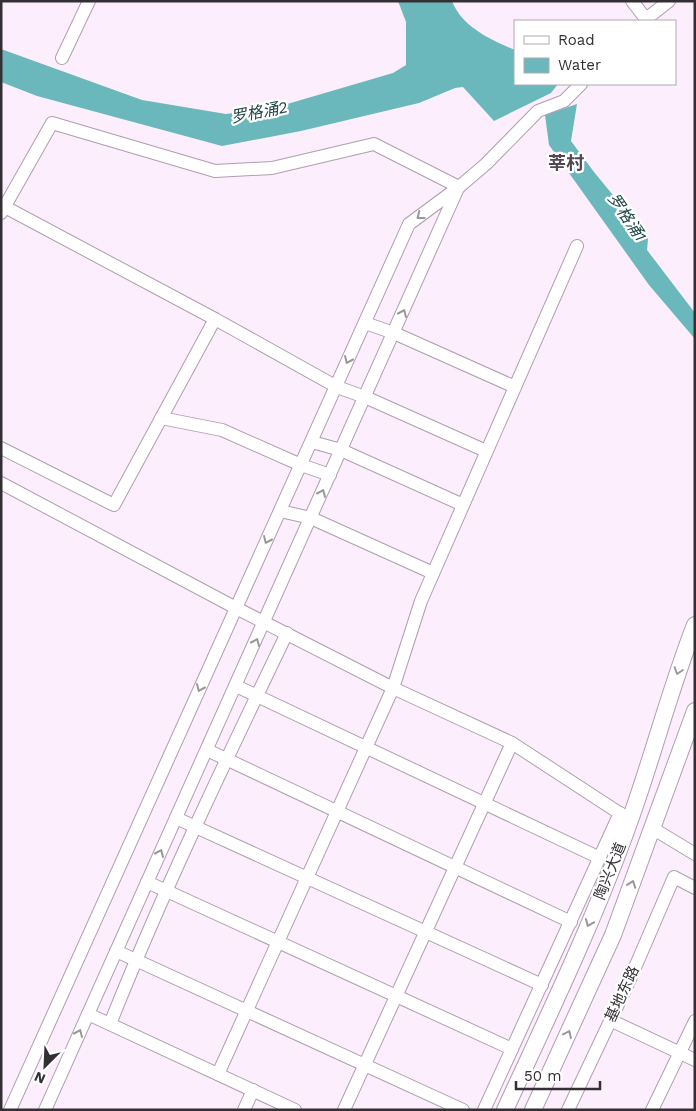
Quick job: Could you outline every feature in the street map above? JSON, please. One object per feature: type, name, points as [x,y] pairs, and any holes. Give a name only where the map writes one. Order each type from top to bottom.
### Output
[{"type":"main road","name":"陶兴大道","points":[[505,1110],[578,952],[695,625]]},
{"type":"main road","name":"陶兴大道","points":[[533,1110],[613,935],[695,712]]},
{"type":"street","points":[[62,58],[89,1]]},
{"type":"street","points":[[632,1],[645,20],[669,1]]},
{"type":"street","points":[[10,1108],[409,224],[459,187],[486,164],[538,111],[564,101],[580,85]]},
{"type":"street","points":[[459,187],[374,144],[272,168],[215,171],[52,123],[3,210],[215,319],[337,387],[365,397],[486,451]]},
{"type":"street","points":[[45,1110],[459,187]]},
{"type":"street","points":[[218,1074],[394,688],[421,601],[576,246]]},
{"type":"street","points":[[1,448],[114,505],[215,319]]},
{"type":"street","points":[[365,323],[394,332],[515,387]]},
{"type":"street","points":[[161,418],[222,430],[301,465],[330,475]]},
{"type":"street","points":[[312,442],[341,450],[463,505]]},
{"type":"street","points":[[1,483],[236,608],[394,688],[512,743],[625,817],[600,858],[484,1110]]},
{"type":"street","points":[[280,511],[311,518],[433,573]]},
{"type":"street","points":[[110,1024],[166,891],[287,633]]},
{"type":"street","points":[[236,686],[600,858]]},
{"type":"street","points":[[344,1110],[512,743]]},
{"type":"street","points":[[207,750],[571,922]]},
{"type":"street","points":[[176,818],[542,985]]},
{"type":"street","points":[[652,828],[695,854]]},
{"type":"street","name":"基地东路","points":[[568,1110],[674,877],[695,888]]},
{"type":"street","points":[[147,882],[512,1049]]},
{"type":"street","points":[[116,951],[463,1110]]},
{"type":"street","points":[[88,1014],[295,1110]]},
{"type":"street","points":[[610,1020],[695,1060]]},
{"type":"street","points":[[652,1110],[695,1021]]},
{"type":"street","points":[[244,1110],[253,1090]]},
{"type":"water","name":"罗格涌2","points":[[398,1],[452,1],[463,18],[478,32],[514,50],[514,85],[557,85],[551,93],[494,121],[463,87],[455,88],[419,103],[301,131],[222,146],[37,96],[1,82],[1,49],[142,100],[226,114],[277,107],[393,73],[406,65],[406,22]]},
{"type":"water","name":"罗格涌1","points":[[577,104],[571,141],[644,233],[648,239],[647,250],[695,313],[695,339],[649,285],[549,145],[545,115]]},
{"type":"district","name":"莘村","points":[[566,162]]}]
